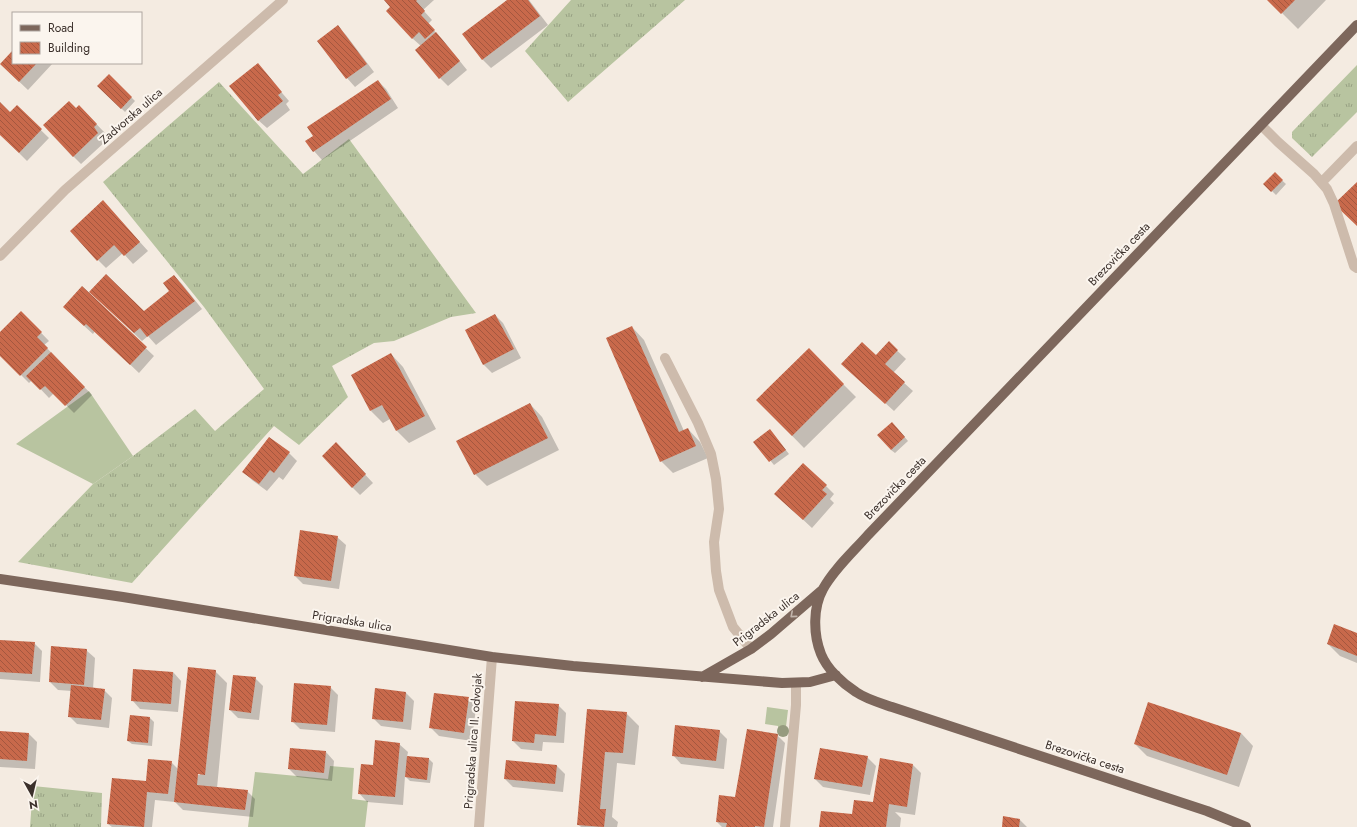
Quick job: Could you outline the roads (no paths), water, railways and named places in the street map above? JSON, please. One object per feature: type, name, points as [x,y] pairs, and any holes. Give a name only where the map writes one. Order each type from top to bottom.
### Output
[{"type":"main road","name":"Brezovička cesta","points":[[1246,827],[1207,811],[892,707],[856,692],[836,675],[827,665],[822,655],[818,644],[815,619],[817,604],[822,589],[868,535],[1357,25]]},
{"type":"main road","name":"Prigradska ulica","points":[[0,579],[123,596],[492,657],[573,666],[796,683],[810,682],[836,675]]},
{"type":"main road","name":"Prigradska ulica","points":[[702,677],[751,649],[771,634],[822,589]]},
{"type":"street","name":"Zadvorska ulica","points":[[0,256],[65,190],[283,0]]},
{"type":"street","points":[[1261,125],[1322,182],[1327,189],[1334,204],[1354,266],[1357,268]]},
{"type":"street","points":[[1322,182],[1357,146]]},
{"type":"street","points":[[665,358],[698,423],[711,454],[716,479],[718,509],[714,542],[719,590],[733,627],[751,649]]},
{"type":"street","name":"Prigradska ulica II. odvojak","points":[[479,827],[492,657]]},
{"type":"street","points":[[785,827],[796,705],[796,683]]}]
